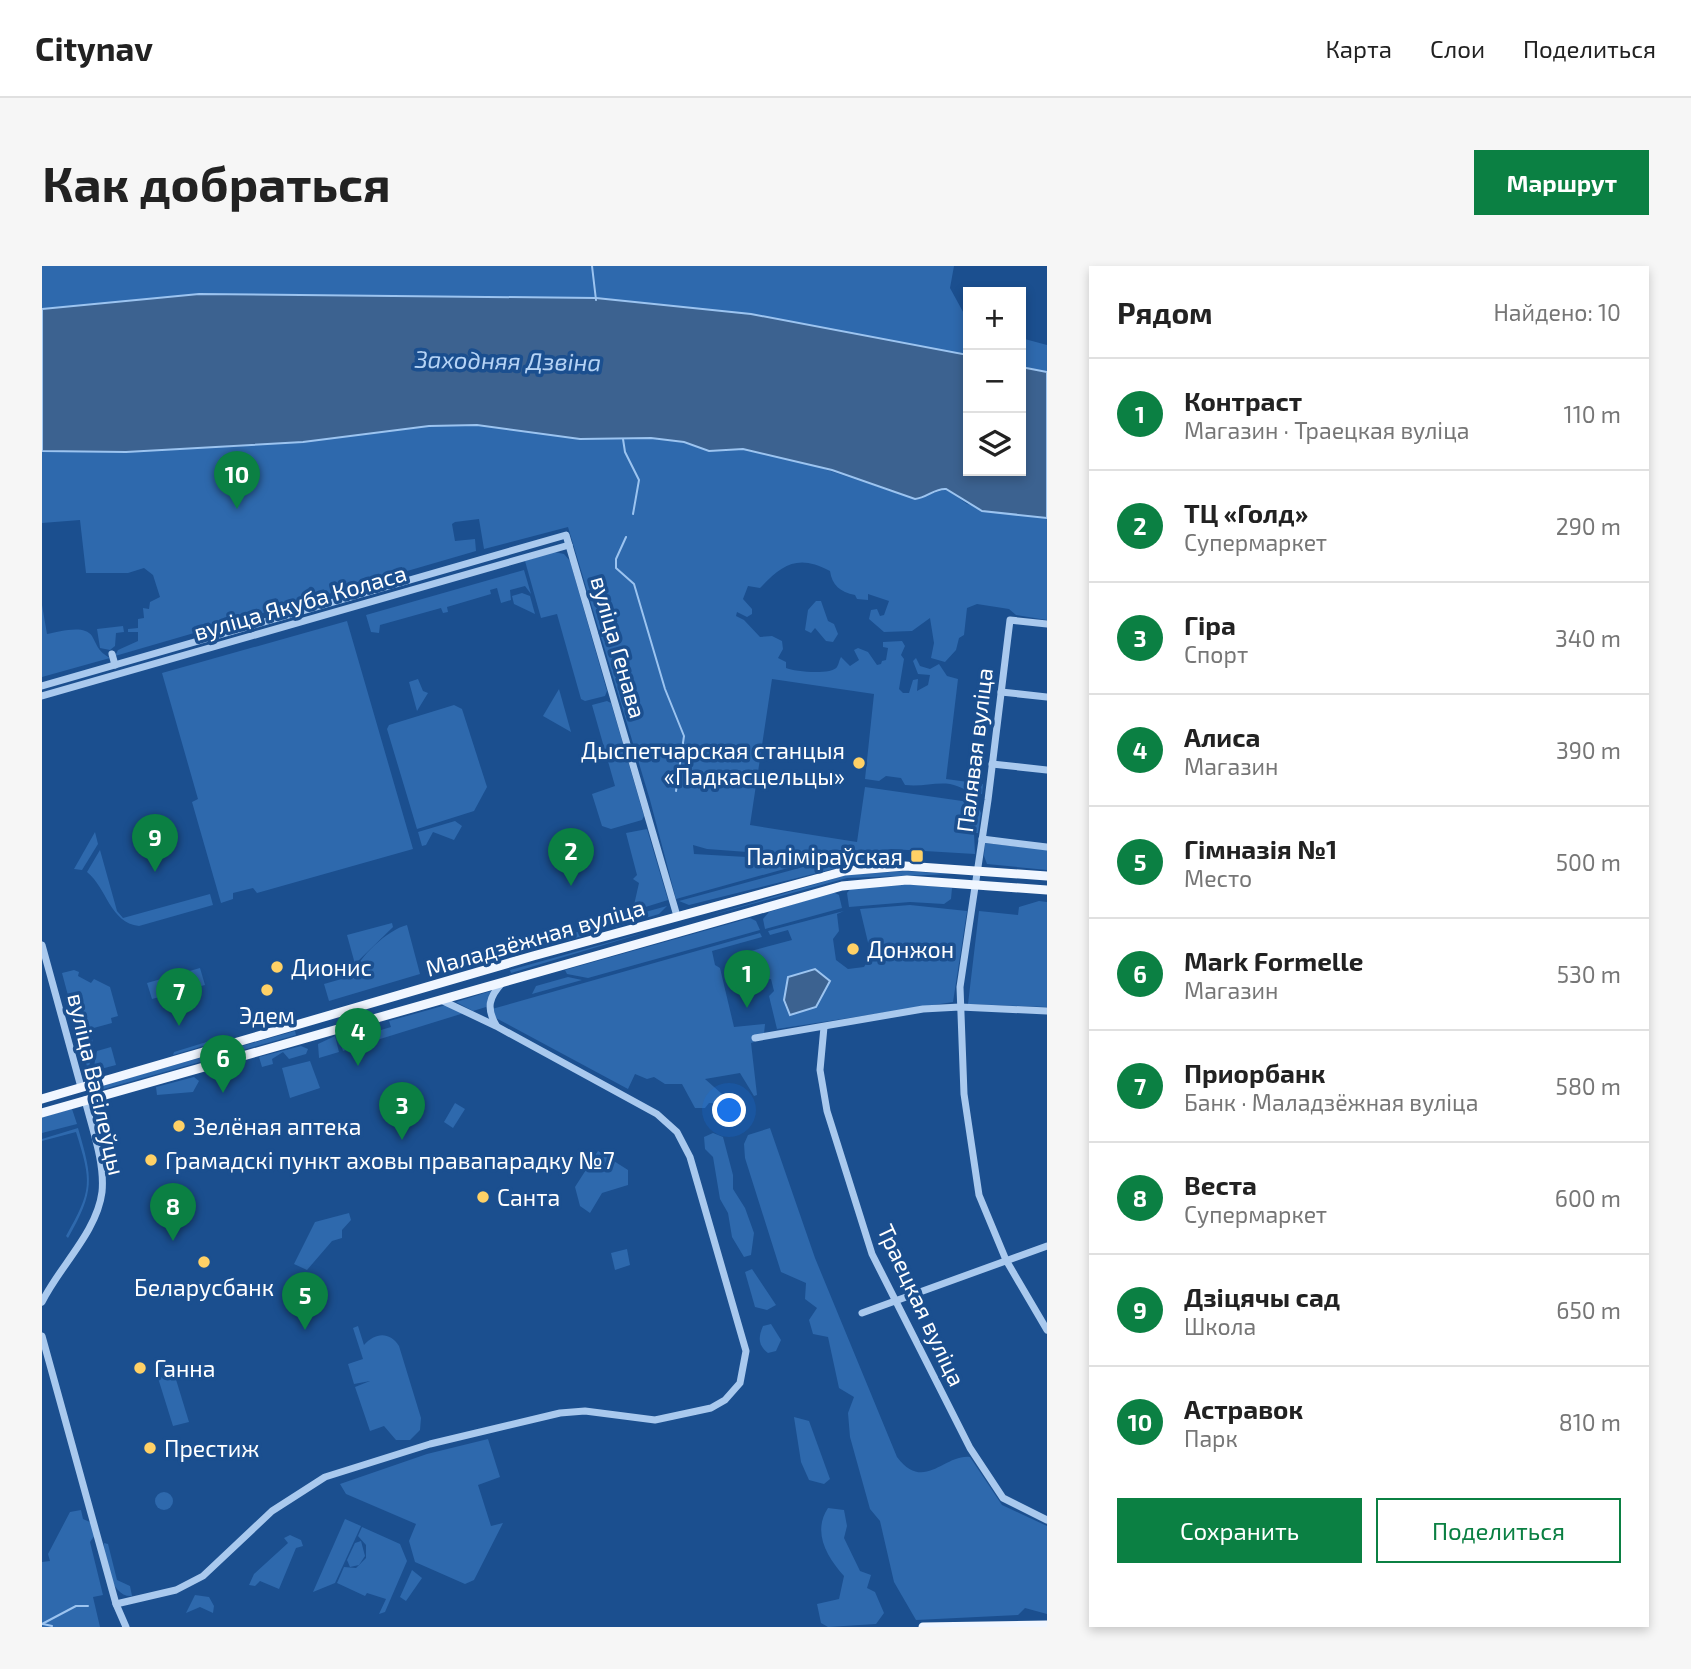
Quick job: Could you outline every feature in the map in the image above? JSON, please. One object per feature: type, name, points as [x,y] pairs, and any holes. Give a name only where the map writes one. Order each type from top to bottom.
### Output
[{"type":"main road","name":"Маладзёжная вуліца","points":[[42,1099],[677,916],[863,868],[905,866],[1047,876]]},
{"type":"main road","name":"Маладзёжная вуліца","points":[[42,1113],[842,886],[907,880],[1047,890]]},
{"type":"main road","name":"вуліца Генава","points":[[677,916],[681,931]]},
{"type":"main road","name":"вуліца Васілеўцы","points":[[81,1087],[85,1100]]},
{"type":"main road","points":[[923,1627],[1047,1625]]},
{"type":"street","name":"вуліца Генава","points":[[566,535],[677,916]]},
{"type":"street","name":"вуліца Якуба Коласа","points":[[42,686],[566,535]]},
{"type":"street","name":"вуліца Якуба Коласа","points":[[42,696],[569,545]]},
{"type":"street","points":[[429,574],[431,584]]},
{"type":"street","points":[[274,619],[276,629]]},
{"type":"street","name":"Палявая вуліца","points":[[1047,624],[1010,620],[960,987],[964,1094],[979,1195],[1006,1260],[1047,1330]]},
{"type":"street","points":[[112,654],[115,665]]},
{"type":"street","points":[[127,662],[130,671]]},
{"type":"street","points":[[1001,692],[1047,697]]},
{"type":"street","points":[[992,764],[1047,770]]},
{"type":"street","points":[[982,839],[1047,847]]},
{"type":"street","name":"вуліца Васілеўцы","points":[[42,945],[81,1087]]},
{"type":"street","points":[[496,1026],[491,1017],[490,1000],[504,982]]},
{"type":"street","points":[[116,1604],[190,1585],[272,1511],[325,1477],[430,1444],[560,1413],[585,1411],[666,1419],[711,1408],[725,1399],[740,1382],[746,1350],[690,1157],[677,1132],[656,1114],[496,1026],[440,1000]]},
{"type":"street","points":[[755,1038],[923,1009],[960,1007],[1047,1011]]},
{"type":"street","name":"Траецкая вуліца","points":[[824,1027],[820,1070],[827,1111],[872,1254],[970,1448],[1003,1497],[1047,1520]]},
{"type":"street","name":"вуліца Васілеўцы","points":[[42,1302],[96,1210],[102,1190],[101,1169],[85,1100]]},
{"type":"street","points":[[862,1313],[1047,1246]]},
{"type":"street","points":[[42,1336],[116,1604],[126,1627]]},
{"type":"shaded area","points":[[42,266],[954,266],[950,288],[963,312],[963,354],[751,314],[596,298],[199,294],[42,309]]},
{"type":"shaded area","points":[[1026,339],[1047,345],[1047,372],[1026,368]]},
{"type":"shaded area","points":[[446,424],[477,425],[580,439],[671,439],[709,451],[743,449],[800,461],[915,499],[946,489],[967,504],[1047,518],[1047,620],[1016,615],[1009,609],[977,604],[967,608],[964,635],[959,638],[956,650],[945,662],[931,658],[934,643],[930,618],[912,631],[884,632],[869,619],[871,610],[877,609],[880,616],[884,615],[889,601],[868,594],[868,600],[857,599],[855,595],[838,587],[830,571],[809,563],[792,564],[784,568],[760,588],[748,586],[743,599],[752,609],[752,614],[747,617],[737,612],[736,616],[744,620],[760,637],[772,636],[782,641],[783,649],[778,658],[786,662],[786,668],[813,672],[834,670],[841,657],[850,666],[859,660],[854,650],[858,648],[868,652],[877,665],[886,660],[888,648],[883,647],[883,642],[902,641],[905,646],[901,655],[904,659],[899,689],[903,693],[909,693],[913,680],[918,679],[917,691],[928,685],[930,675],[918,674],[913,661],[916,658],[920,666],[930,669],[939,664],[947,676],[958,679],[946,779],[983,784],[982,794],[950,784],[905,785],[901,778],[886,776],[879,781],[865,779],[874,694],[772,679],[750,825],[857,842],[865,787],[976,803],[981,813],[978,833],[974,833],[975,854],[891,849],[829,858],[707,849],[693,845],[694,854],[813,861],[676,899],[650,800],[568,527],[484,549],[479,519],[455,522],[452,524],[455,541],[475,539],[476,551],[115,656],[118,650],[138,641],[138,632],[128,632],[128,629],[138,628],[138,619],[144,618],[143,608],[149,609],[150,602],[160,597],[153,575],[144,568],[128,573],[86,573],[80,520],[42,523],[42,451],[126,452],[303,442]]},
{"type":"shaded area","points":[[554,552],[564,554],[570,561],[607,691],[605,696],[585,701],[581,699],[557,614],[541,618],[525,561]]},
{"type":"shaded area","points":[[524,570],[531,594],[525,586],[510,590],[511,600],[501,603],[497,588],[490,590],[491,594],[447,607],[448,612],[443,613],[441,608],[380,625],[379,633],[371,632],[366,615]]},
{"type":"shaded area","points":[[522,593],[530,596],[535,614],[514,604],[512,596]]},
{"type":"shaded area","points":[[816,601],[821,601],[828,621],[834,624],[838,634],[833,642],[826,641],[815,628],[811,633],[805,630],[808,610]]},
{"type":"shaded area","points":[[42,605],[47,634],[83,630],[92,636],[101,651],[110,658],[42,677]]},
{"type":"shaded area","points":[[347,621],[413,849],[257,893],[253,888],[233,893],[233,899],[221,903],[192,802],[198,799],[162,673]]},
{"type":"shaded area","points":[[123,626],[124,632],[116,633],[115,646],[110,650],[100,648],[97,629]]},
{"type":"shaded area","points":[[418,679],[423,691],[428,693],[417,711],[409,682]]},
{"type":"shaded area","points":[[559,689],[571,732],[543,716]]},
{"type":"shaded area","points":[[607,701],[611,703],[644,816],[642,820],[611,829],[602,826],[592,794],[615,786],[592,705]]},
{"type":"shaded area","points":[[454,705],[462,709],[487,787],[474,811],[417,829],[387,729],[389,725]]},
{"type":"shaded area","points":[[455,821],[462,826],[454,840],[433,832],[426,845],[422,846],[418,832]]},
{"type":"shaded area","points":[[647,829],[668,900],[623,914],[627,907],[634,905],[639,883],[633,879],[637,875],[626,833]]},
{"type":"shaded area","points":[[95,832],[98,844],[82,870],[74,869]]},
{"type":"shaded area","points":[[985,843],[1047,850],[1047,870],[987,864],[984,856]]},
{"type":"shaded area","points":[[100,850],[117,911],[123,918],[210,894],[213,905],[139,926],[129,923],[115,912],[87,872]]},
{"type":"shaded area","points":[[892,853],[897,860],[833,869],[689,905],[679,901],[814,864]]},
{"type":"shaded area","points":[[905,871],[952,874],[847,878],[705,917],[846,875]]},
{"type":"shaded area","points":[[908,884],[952,888],[951,899],[944,904],[910,902],[849,907],[847,893],[851,888]]},
{"type":"shaded area","points":[[833,892],[839,895],[842,908],[765,929],[763,919],[769,912]]},
{"type":"shaded area","points":[[1039,901],[1047,902],[1047,1007],[968,1004],[979,911],[1018,915],[1019,907]]},
{"type":"shaded area","points":[[910,905],[967,911],[953,1002],[777,1029],[769,996],[774,991],[771,979],[755,979],[749,957],[751,951],[792,940],[788,930],[770,935],[768,931],[844,911],[837,914],[839,931],[833,939],[836,960],[848,969],[864,967],[871,955],[860,909]]},
{"type":"shaded area","points":[[667,906],[659,914],[615,927],[609,922]]},
{"type":"shaded area","points":[[750,918],[756,921],[760,930],[588,978],[567,974],[565,970]]},
{"type":"shaded area","points":[[392,923],[393,927],[355,964],[347,935]]},
{"type":"shaded area","points":[[602,924],[600,931],[551,945],[547,942]]},
{"type":"shaded area","points":[[407,925],[420,974],[329,1001],[324,984],[352,976],[375,945],[391,932]]},
{"type":"shaded area","points":[[650,931],[511,973],[510,970]]},
{"type":"shaded area","points":[[760,933],[762,937],[712,951],[715,965],[720,968],[734,1027],[765,1024],[764,1034],[753,1036],[754,1042],[751,1043],[757,1095],[754,1096],[740,1073],[705,1079],[722,1094],[721,1103],[709,1103],[705,1108],[695,1108],[682,1084],[665,1084],[654,1077],[647,1079],[635,1074],[628,1089],[494,1017],[492,1009]]},
{"type":"shaded area","points":[[200,968],[205,985],[152,999],[147,983]]},
{"type":"shaded area","points":[[74,970],[79,972],[78,976],[91,983],[94,979],[110,987],[118,1016],[111,1018],[112,1023],[90,1029],[94,1048],[88,1070],[62,973]]},
{"type":"shaded area","points":[[568,977],[582,980],[532,994],[536,986]]},
{"type":"shaded area","points":[[491,991],[486,1007],[473,1011],[456,1002]]},
{"type":"shaded area","points":[[446,1005],[464,1013],[364,1044],[371,1033],[391,1027],[389,1021]]},
{"type":"shaded area","points":[[365,1028],[368,1032],[361,1045],[343,1051],[338,1035]]},
{"type":"shaded area","points":[[295,1031],[296,1035],[97,1091],[96,1087]]},
{"type":"shaded area","points":[[226,1036],[230,1038],[173,1055],[174,1052]]},
{"type":"shaded area","points":[[335,1036],[339,1052],[319,1058],[318,1044]]},
{"type":"shaded area","points":[[301,1046],[308,1049],[306,1054],[289,1059],[283,1052],[272,1059],[273,1064],[262,1067],[259,1057]]},
{"type":"shaded area","points":[[111,1047],[116,1065],[93,1071],[97,1051]]},
{"type":"shaded area","points":[[310,1061],[320,1088],[290,1098],[282,1068]]},
{"type":"shaded area","points":[[194,1077],[199,1081],[193,1092],[157,1095],[156,1087]]},
{"type":"shaded area","points":[[455,1103],[465,1109],[453,1128],[444,1122]]},
{"type":"shaded area","points":[[72,1109],[77,1124],[42,1133],[42,1117]]},
{"type":"shaded area","points":[[78,1128],[87,1160],[89,1184],[83,1208],[68,1238],[66,1236],[85,1196],[85,1163],[76,1132],[42,1139]]},
{"type":"shaded area","points":[[770,1128],[815,1258],[897,1457],[916,1472],[925,1472],[951,1461],[970,1457],[1002,1505],[1047,1526],[1047,1614],[1025,1608],[1018,1615],[916,1620],[894,1582],[880,1521],[870,1509],[850,1437],[848,1413],[854,1397],[839,1388],[828,1337],[813,1334],[809,1320],[817,1308],[805,1299],[806,1283],[781,1272],[745,1158],[744,1144],[748,1135]]},
{"type":"shaded area","points":[[713,1133],[723,1137],[733,1175],[733,1189],[745,1208],[754,1233],[751,1255],[744,1257],[732,1237],[728,1213],[720,1199],[713,1157],[705,1149],[704,1137]]},
{"type":"shaded area","points":[[598,1151],[628,1170],[628,1185],[602,1193],[590,1213],[580,1206],[575,1187]]},
{"type":"shaded area","points":[[349,1213],[351,1220],[342,1230],[342,1238],[332,1241],[307,1270],[294,1264],[315,1222]]},
{"type":"shaded area","points":[[627,1249],[630,1265],[615,1270],[611,1253]]},
{"type":"shaded area","points":[[752,1269],[776,1305],[767,1310],[755,1307],[745,1272]]},
{"type":"shaded area","points":[[771,1324],[781,1340],[776,1351],[768,1353],[762,1347],[760,1338],[763,1326]]},
{"type":"shaded area","points":[[358,1326],[364,1345],[382,1335],[391,1338],[399,1346],[421,1418],[420,1430],[410,1440],[396,1440],[384,1426],[370,1431],[355,1387],[370,1381],[354,1384],[348,1364],[363,1359],[353,1328]]},
{"type":"shaded area","points":[[174,1373],[189,1422],[173,1426],[158,1378]]},
{"type":"shaded area","points":[[794,1417],[809,1421],[830,1479],[824,1484],[809,1480],[801,1462]]},
{"type":"shaded area","points":[[488,1439],[500,1477],[478,1485],[491,1526],[503,1523],[474,1580],[465,1584],[415,1562],[409,1541],[416,1524],[346,1494],[340,1484],[427,1454]]},
{"type":"shaded area","points":[[160,1492],[168,1492],[173,1501],[171,1508],[160,1510],[155,1505],[155,1497]]},
{"type":"shaded area","points":[[828,1508],[844,1510],[847,1526],[844,1538],[860,1571],[871,1575],[867,1588],[875,1592],[884,1613],[876,1624],[828,1627],[821,1623],[817,1604],[839,1599],[844,1576],[832,1561],[824,1544],[821,1526]]},
{"type":"shaded area","points":[[81,1510],[83,1519],[92,1523],[95,1535],[90,1542],[103,1595],[93,1597],[100,1627],[42,1627],[42,1562],[50,1561],[48,1554],[70,1512]]},
{"type":"shaded area","points":[[345,1519],[361,1526],[335,1583],[313,1592]]},
{"type":"shaded area","points":[[362,1527],[400,1544],[407,1561],[385,1612],[379,1614],[386,1599],[367,1593],[365,1596],[337,1583],[344,1567],[356,1568],[366,1558],[366,1545],[358,1536]]},
{"type":"shaded area","points":[[290,1535],[301,1540],[303,1546],[296,1548],[279,1589],[260,1581],[255,1586],[249,1585],[254,1574],[288,1543],[284,1538]]},
{"type":"shaded area","points":[[361,1541],[365,1556],[359,1565],[350,1567],[347,1560],[355,1543]]},
{"type":"shaded area","points":[[104,1543],[108,1544],[117,1580],[130,1586],[132,1596],[125,1595],[114,1585],[107,1568]]},
{"type":"shaded area","points":[[412,1570],[422,1578],[406,1601],[400,1597]]},
{"type":"shaded area","points":[[195,1595],[209,1597],[214,1606],[213,1613],[200,1607],[186,1613]]},
{"type":"water","name":"Заходняя Дзвіна","points":[[199,294],[596,298],[751,314],[963,354],[963,476],[1026,476],[1026,368],[1047,372],[1047,518],[982,511],[946,489],[915,499],[832,470],[743,449],[709,451],[684,442],[651,438],[580,439],[477,425],[429,426],[303,442],[126,452],[42,451],[42,309]]},
{"type":"water","points":[[815,969],[830,981],[816,1007],[790,1015],[784,1000],[788,977]]},
{"type":"waterway","points":[[592,266],[596,300]]},
{"type":"waterway","points":[[623,439],[625,452],[639,480],[633,514]]},
{"type":"waterway","points":[[626,537],[616,559],[616,568],[634,584],[665,689],[684,736],[676,791]]},
{"type":"waterway","points":[[42,1624],[76,1606],[88,1606]]},
{"type":"waterway","points":[[43,1624],[52,1626]]},
{"type":"place","name":"Астравок","points":[[237,509]]},
{"type":"place","name":"Дыспетчарская станцыя «Падкасцельцы»","points":[[859,763]]},
{"type":"place","name":"Паліміраўская","points":[[917,856]]},
{"type":"place","name":"Дзіцячы сад","points":[[155,872]]},
{"type":"place","name":"ТЦ «Голд»","points":[[571,886]]},
{"type":"place","name":"Донжон","points":[[853,949]]},
{"type":"place","name":"Дионис","points":[[277,967]]},
{"type":"place","name":"Эдем","points":[[267,990]]},
{"type":"place","name":"Контраст","points":[[747,1008]]},
{"type":"place","name":"Приорбанк","points":[[179,1026]]},
{"type":"place","name":"Алиса","points":[[358,1066]]},
{"type":"place","name":"Mark Formelle","points":[[223,1093]]},
{"type":"place","name":"Зелёная аптека","points":[[179,1126]]},
{"type":"place","name":"Гіра","points":[[402,1140]]},
{"type":"place","name":"Грамадскі пункт аховы правапарадку №7","points":[[151,1160]]},
{"type":"place","name":"Санта","points":[[483,1197]]},
{"type":"place","name":"Веста","points":[[173,1241]]},
{"type":"place","name":"Беларусбанк","points":[[204,1262]]},
{"type":"place","name":"Гімназія №1","points":[[305,1330]]},
{"type":"place","name":"Ганна","points":[[140,1368]]},
{"type":"place","name":"Престиж","points":[[150,1448]]}]
